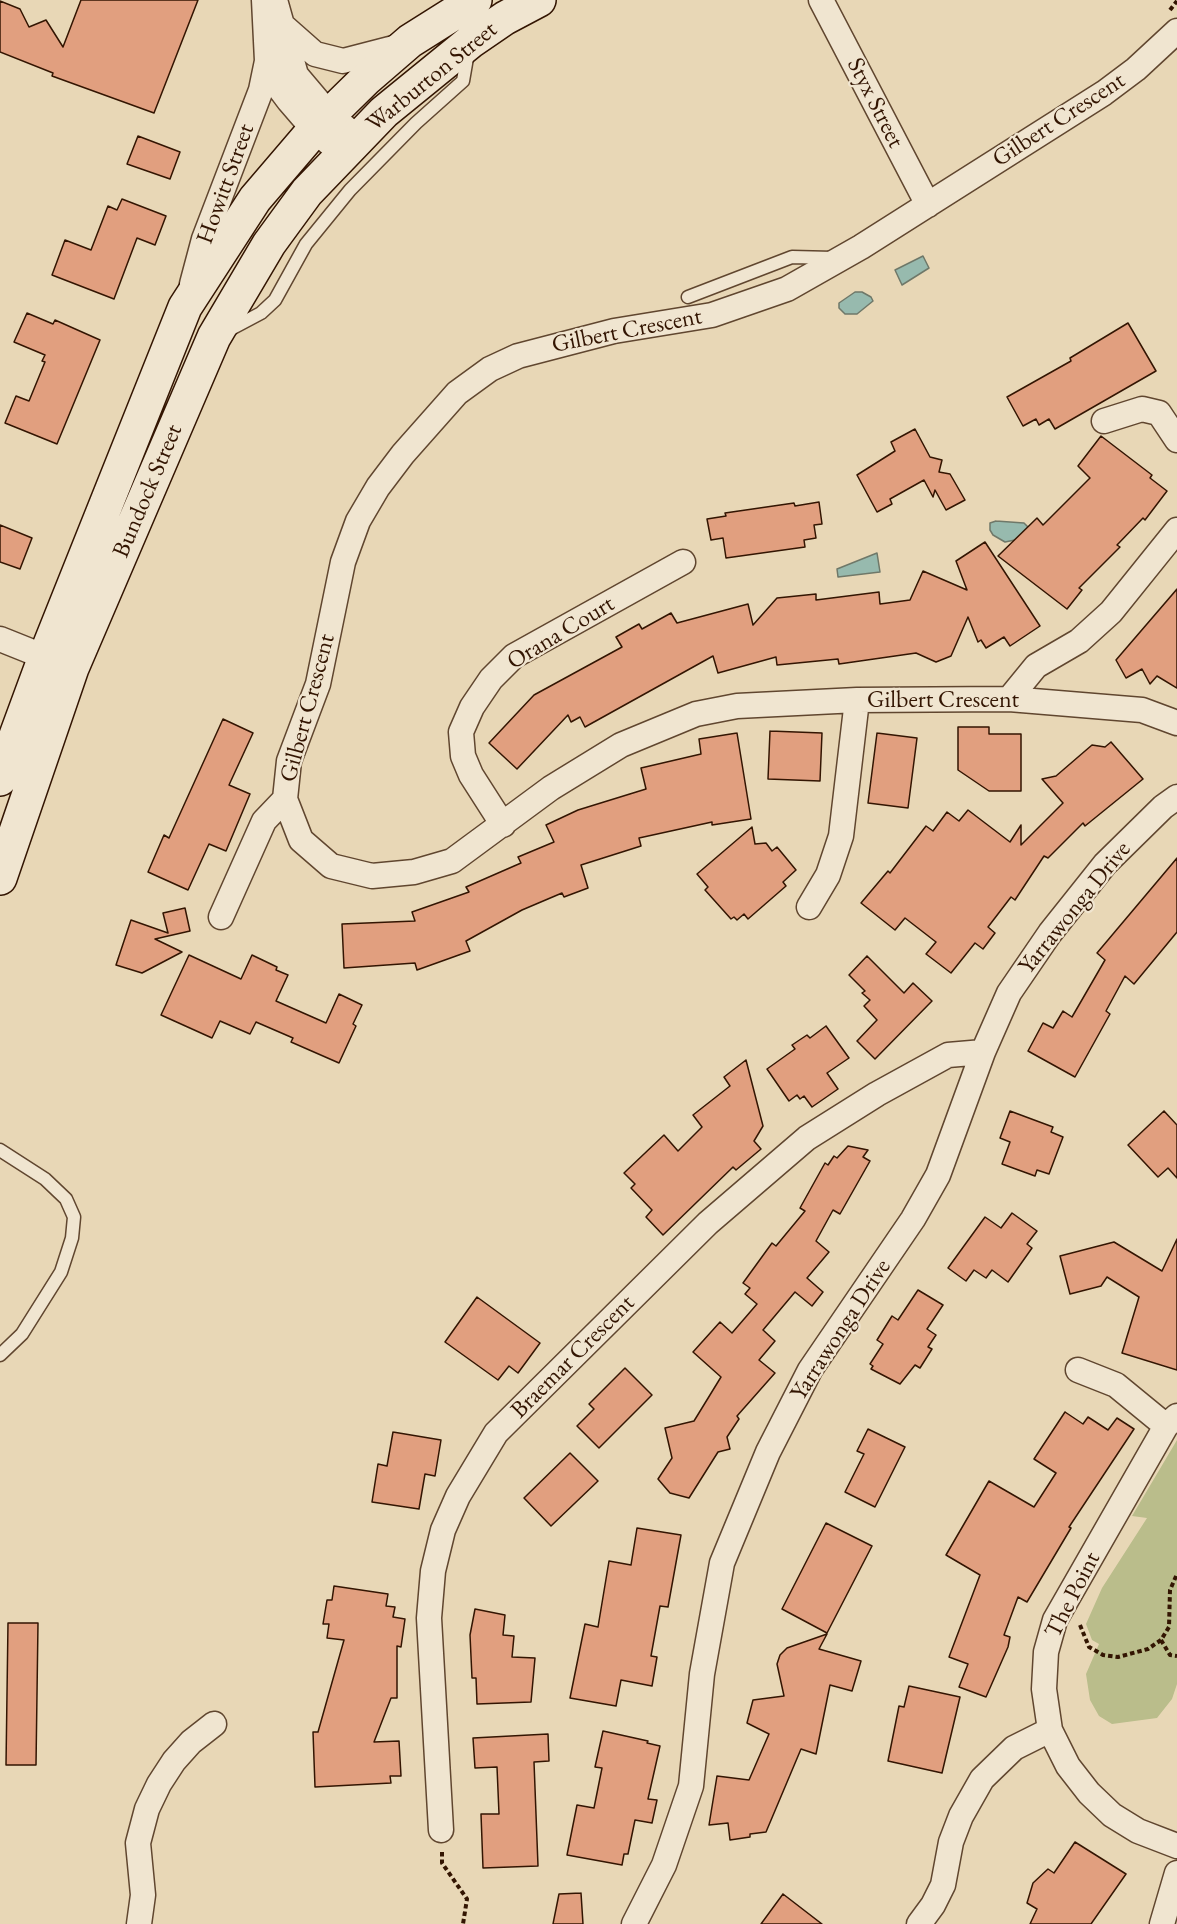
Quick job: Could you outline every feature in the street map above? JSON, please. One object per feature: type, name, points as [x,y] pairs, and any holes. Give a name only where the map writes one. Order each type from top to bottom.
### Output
[{"type":"main road","name":"Warburton Street","points":[[321,122],[410,41],[475,0]]},
{"type":"main road","name":"Warburton Street","points":[[350,146],[412,86],[505,18],[539,0]]},
{"type":"main road","name":"Bundock Street","points":[[0,779],[45,657],[185,306],[255,199],[321,122]]},
{"type":"main road","name":"Bundock Street","points":[[0,878],[72,668],[214,337],[269,244],[307,192],[350,146]]},
{"type":"street","name":"Howitt Street","points":[[185,306],[204,239],[261,90],[267,62],[264,0]]},
{"type":"street","name":"Howitt Street","points":[[274,0],[296,75],[321,122]]},
{"type":"street","name":"Styx Street","points":[[821,0],[928,205]]},
{"type":"street","points":[[281,24],[315,54],[343,61],[381,53],[410,41]]},
{"type":"street","name":"Gilbert Crescent","points":[[1177,31],[1136,69],[1104,93],[928,205],[787,289],[712,315],[614,331],[518,356],[490,369],[457,393],[403,454],[378,487],[358,521],[343,562],[318,684],[289,761],[285,799],[302,840],[331,866],[372,876],[414,872],[452,861],[585,766],[639,736],[696,714],[736,706],[857,700],[1010,699],[1142,710],[1177,723]]},
{"type":"street","name":"Howitt Street","points":[[267,62],[277,85],[350,146]]},
{"type":"street","points":[[1104,421],[1142,409],[1159,413],[1177,440]]},
{"type":"street","points":[[1010,699],[1036,666],[1079,641],[1111,612],[1177,530]]},
{"type":"street","name":"Orana Court","points":[[503,825],[471,776],[463,756],[461,732],[472,707],[491,679],[514,657],[683,562]]},
{"type":"street","points":[[0,639],[45,657]]},
{"type":"street","points":[[809,907],[828,874],[841,836],[857,700]]},
{"type":"street","name":"Yarrawonga Drive","points":[[634,1924],[664,1864],[691,1786],[702,1674],[722,1563],[768,1452],[810,1370],[913,1219],[938,1175],[983,1052],[1009,993],[1050,933],[1105,864],[1163,807],[1177,797]]},
{"type":"street","name":"Gilbert Crescent","points":[[221,917],[264,821],[285,799]]},
{"type":"street","name":"Braemar Crescent","points":[[441,1830],[429,1618],[433,1571],[443,1530],[458,1496],[496,1433],[708,1223],[807,1138],[877,1094],[948,1055],[983,1052]]},
{"type":"street","points":[[1078,1370],[1116,1385],[1172,1421]]},
{"type":"street","name":"The Point","points":[[1172,1421],[1061,1610],[1046,1652],[1044,1689],[1050,1730],[1068,1766],[1089,1793],[1112,1815],[1138,1831],[1177,1846]]},
{"type":"street","points":[[140,1924],[143,1894],[138,1843],[147,1809],[174,1761],[191,1742],[214,1724]]},
{"type":"street","points":[[919,1924],[933,1905],[943,1885],[951,1842],[961,1816],[982,1779],[1014,1748],[1050,1730]]},
{"type":"street","points":[[1162,1924],[1177,1873]]},
{"type":"lane","points":[[214,337],[261,312],[275,300],[306,244],[350,190],[463,81],[470,42]]},
{"type":"lane","points":[[688,297],[792,257],[841,258]]},
{"type":"lane","points":[[0,1150],[45,1179],[66,1199],[74,1217],[72,1238],[61,1272],[22,1334],[0,1355]]},
{"type":"path","points":[[1061,1610],[1078,1621],[1086,1642],[1103,1655],[1125,1656],[1148,1649],[1161,1640],[1171,1620],[1170,1590],[1177,1574]]},
{"type":"path","points":[[1161,1640],[1170,1655],[1177,1656]]},
{"type":"path","points":[[441,1830],[442,1863],[467,1899],[463,1924]]},
{"type":"green space","points":[[1177,1440],[1177,1684],[1172,1699],[1157,1718],[1112,1724],[1099,1716],[1090,1700],[1086,1674],[1099,1644],[1092,1640],[1086,1624],[1102,1588],[1147,1518],[1132,1516]]},
{"type":"water","points":[[923,256],[929,268],[902,285],[895,270]]},
{"type":"water","points":[[855,292],[862,292],[871,297],[873,301],[857,314],[845,314],[839,308],[839,303]]},
{"type":"water","points":[[996,521],[1024,523],[1029,528],[1015,540],[1005,542],[993,535],[990,530],[990,523]]},
{"type":"water","points":[[877,553],[880,572],[838,577],[837,569]]},
{"type":"building","points":[[81,0],[198,0],[154,113],[52,76],[53,73],[0,52],[0,1],[20,9],[29,27],[46,20],[63,47]]},
{"type":"building","points":[[138,136],[180,152],[170,179],[127,164]]},
{"type":"building","points":[[122,199],[166,216],[155,245],[137,238],[114,299],[52,275],[65,240],[91,250],[108,206],[117,210]]},
{"type":"building","points":[[27,313],[53,324],[55,320],[100,340],[57,444],[5,423],[16,396],[29,401],[45,362],[42,361],[45,355],[14,342]]},
{"type":"building","points":[[1128,323],[1156,371],[1055,429],[1049,419],[1039,425],[1036,419],[1023,426],[1007,397],[1071,361],[1070,358]]},
{"type":"building","points":[[915,429],[930,457],[942,460],[939,472],[950,474],[965,500],[946,510],[935,490],[933,497],[924,480],[890,499],[892,504],[877,512],[857,475],[895,451],[891,442]]},
{"type":"building","points":[[1101,436],[1152,475],[1150,478],[1167,491],[1145,520],[1143,518],[1117,545],[1120,547],[1079,588],[1082,590],[1067,609],[998,556],[1037,518],[1043,525],[1090,478],[1078,466]]},
{"type":"building","points":[[819,502],[822,524],[814,525],[816,538],[804,540],[805,547],[726,558],[723,538],[711,540],[707,519],[726,516],[725,513],[794,503],[795,506]]},
{"type":"building","points":[[0,525],[32,538],[20,569],[0,562]]},
{"type":"building","points":[[985,542],[1040,626],[1010,646],[1004,637],[986,648],[981,640],[978,642],[968,617],[951,656],[936,662],[916,653],[839,664],[838,659],[777,665],[776,657],[718,673],[713,656],[585,727],[580,717],[571,722],[568,715],[517,769],[489,743],[534,695],[622,647],[616,637],[639,624],[642,629],[671,613],[677,623],[748,604],[753,625],[777,598],[816,594],[816,600],[879,592],[880,604],[910,600],[923,571],[967,590],[956,561]]},
{"type":"building","points":[[1177,589],[1177,688],[1157,676],[1150,684],[1142,669],[1126,678],[1116,660]]},
{"type":"building","points":[[223,719],[253,733],[229,785],[250,794],[226,851],[209,844],[188,890],[148,872],[164,835],[169,838]]},
{"type":"building","points":[[958,727],[989,727],[989,734],[1021,734],[1021,791],[989,791],[958,770]]},
{"type":"building","points":[[770,731],[822,733],[820,781],[768,779]]},
{"type":"building","points":[[737,733],[751,819],[712,825],[712,822],[639,838],[641,846],[581,865],[588,888],[564,897],[562,893],[522,910],[466,941],[470,951],[417,970],[415,963],[344,968],[342,924],[415,921],[412,912],[469,892],[466,887],[521,863],[518,857],[554,842],[546,825],[578,810],[646,789],[641,768],[701,754],[699,739]]},
{"type":"building","points":[[877,733],[917,738],[908,808],[868,803]]},
{"type":"building","points":[[1111,742],[1143,779],[1085,826],[1083,823],[1048,858],[1044,856],[1015,900],[1011,897],[988,927],[995,933],[983,949],[975,943],[951,973],[926,954],[936,942],[905,918],[895,930],[861,903],[888,871],[890,873],[926,826],[933,831],[947,812],[959,821],[968,810],[1010,842],[1021,825],[1021,845],[1063,803],[1042,779],[1056,776],[1092,745],[1105,747]]},
{"type":"building","points":[[752,827],[755,844],[766,843],[772,851],[777,847],[796,870],[783,882],[786,886],[748,919],[744,914],[737,920],[734,917],[731,919],[705,890],[708,887],[697,874]]},
{"type":"building","points":[[1177,858],[1177,932],[1134,984],[1125,976],[1106,1011],[1110,1014],[1075,1077],[1028,1051],[1043,1023],[1053,1028],[1063,1011],[1072,1017],[1105,960],[1097,953]]},
{"type":"building","points":[[185,908],[190,931],[155,939],[182,952],[142,973],[116,965],[131,920],[168,933],[163,913]]},
{"type":"building","points":[[189,955],[241,979],[252,955],[277,967],[276,970],[288,975],[276,1001],[326,1023],[339,994],[362,1005],[353,1024],[356,1026],[339,1063],[291,1042],[293,1038],[256,1022],[250,1034],[220,1021],[212,1038],[161,1015]]},
{"type":"building","points":[[867,956],[904,993],[913,983],[932,1001],[875,1059],[857,1041],[877,1020],[864,1006],[870,1000],[862,993],[865,991],[849,975]]},
{"type":"building","points":[[826,1026],[849,1058],[827,1073],[838,1089],[812,1107],[804,1096],[800,1099],[797,1095],[789,1101],[767,1069],[795,1049],[792,1045],[807,1035],[810,1038]]},
{"type":"building","points":[[746,1060],[763,1126],[754,1141],[761,1149],[736,1170],[733,1167],[663,1235],[646,1217],[652,1210],[631,1188],[635,1184],[624,1173],[664,1135],[678,1151],[702,1127],[693,1115],[730,1086],[724,1077]]},
{"type":"building","points":[[1010,1111],[1053,1127],[1051,1132],[1063,1137],[1049,1174],[1037,1170],[1035,1176],[1002,1164],[1010,1142],[1000,1138]]},
{"type":"building","points":[[1164,1111],[1177,1125],[1177,1178],[1168,1168],[1158,1177],[1128,1145]]},
{"type":"building","points":[[848,1146],[868,1150],[863,1157],[870,1161],[840,1214],[833,1210],[816,1241],[829,1252],[807,1278],[823,1292],[812,1306],[795,1292],[763,1330],[775,1341],[759,1360],[775,1373],[737,1416],[739,1419],[727,1437],[730,1449],[718,1452],[689,1498],[670,1493],[658,1479],[672,1458],[665,1428],[694,1421],[721,1377],[693,1352],[720,1322],[732,1333],[757,1304],[745,1294],[750,1288],[743,1283],[772,1243],[776,1246],[805,1211],[800,1208],[825,1163],[828,1165],[834,1156],[837,1158]]},
{"type":"building","points":[[1012,1213],[1037,1231],[1027,1244],[1032,1248],[1008,1282],[992,1270],[986,1278],[974,1270],[966,1281],[948,1268],[985,1217],[1001,1228]]},
{"type":"building","points":[[1177,1239],[1177,1370],[1122,1353],[1139,1297],[1107,1277],[1101,1286],[1070,1294],[1060,1256],[1114,1242],[1162,1271]]},
{"type":"building","points":[[918,1290],[943,1305],[927,1329],[936,1335],[928,1347],[932,1349],[920,1368],[915,1365],[900,1384],[871,1369],[873,1366],[870,1364],[883,1344],[877,1340],[892,1316],[898,1320]]},
{"type":"building","points":[[477,1297],[540,1343],[518,1373],[509,1366],[498,1380],[445,1342]]},
{"type":"building","points":[[625,1368],[652,1395],[599,1448],[577,1426],[594,1409],[589,1404]]},
{"type":"building","points":[[1065,1412],[1083,1424],[1088,1417],[1108,1430],[1117,1418],[1134,1429],[1069,1527],[1071,1528],[1027,1602],[1018,1597],[1004,1635],[1010,1637],[1008,1647],[986,1697],[959,1687],[968,1664],[949,1657],[980,1575],[946,1555],[989,1481],[1034,1507],[1056,1473],[1034,1459]]},
{"type":"building","points":[[868,1429],[905,1447],[875,1507],[845,1492],[864,1454],[857,1451]]},
{"type":"building","points":[[393,1432],[441,1440],[435,1476],[425,1474],[419,1509],[372,1502],[378,1464],[387,1466]]},
{"type":"building","points":[[570,1453],[598,1481],[551,1526],[524,1498]]},
{"type":"building","points":[[826,1523],[872,1546],[827,1633],[782,1609]]},
{"type":"building","points":[[637,1528],[681,1535],[668,1607],[660,1606],[651,1656],[657,1657],[652,1686],[621,1680],[616,1706],[570,1698],[585,1624],[598,1627],[609,1561],[631,1565]]},
{"type":"building","points":[[334,1586],[388,1594],[386,1606],[395,1607],[393,1617],[405,1619],[401,1647],[397,1646],[397,1698],[391,1698],[374,1742],[399,1741],[401,1776],[390,1776],[391,1783],[315,1787],[313,1732],[318,1732],[344,1640],[327,1638],[329,1624],[323,1624],[327,1600],[332,1600]]},
{"type":"building","points":[[475,1609],[505,1615],[503,1635],[514,1636],[512,1657],[535,1658],[531,1702],[477,1704],[476,1678],[472,1678],[470,1635]]},
{"type":"building","points":[[8,1623],[38,1623],[36,1765],[6,1765]]},
{"type":"building","points":[[827,1634],[819,1649],[861,1661],[852,1691],[830,1685],[816,1754],[801,1749],[766,1832],[730,1840],[728,1823],[709,1825],[717,1776],[749,1780],[769,1734],[747,1723],[753,1700],[784,1696],[777,1664],[780,1655],[787,1648]]},
{"type":"building","points":[[909,1686],[960,1697],[942,1773],[888,1761],[899,1706],[904,1707]]},
{"type":"building","points":[[603,1731],[660,1746],[648,1799],[657,1800],[652,1823],[635,1820],[628,1854],[624,1854],[622,1865],[567,1855],[577,1805],[594,1808],[602,1768],[595,1767]]},
{"type":"building","points":[[548,1734],[549,1761],[534,1762],[538,1866],[483,1868],[481,1814],[499,1814],[497,1767],[475,1768],[473,1738]]},
{"type":"building","points":[[1075,1842],[1126,1874],[1091,1924],[1030,1924],[1037,1909],[1027,1903],[1033,1883],[1048,1869],[1054,1873]]},
{"type":"building","points":[[581,1893],[583,1924],[553,1924],[559,1894]]},
{"type":"building","points":[[783,1894],[822,1924],[761,1924]]}]
